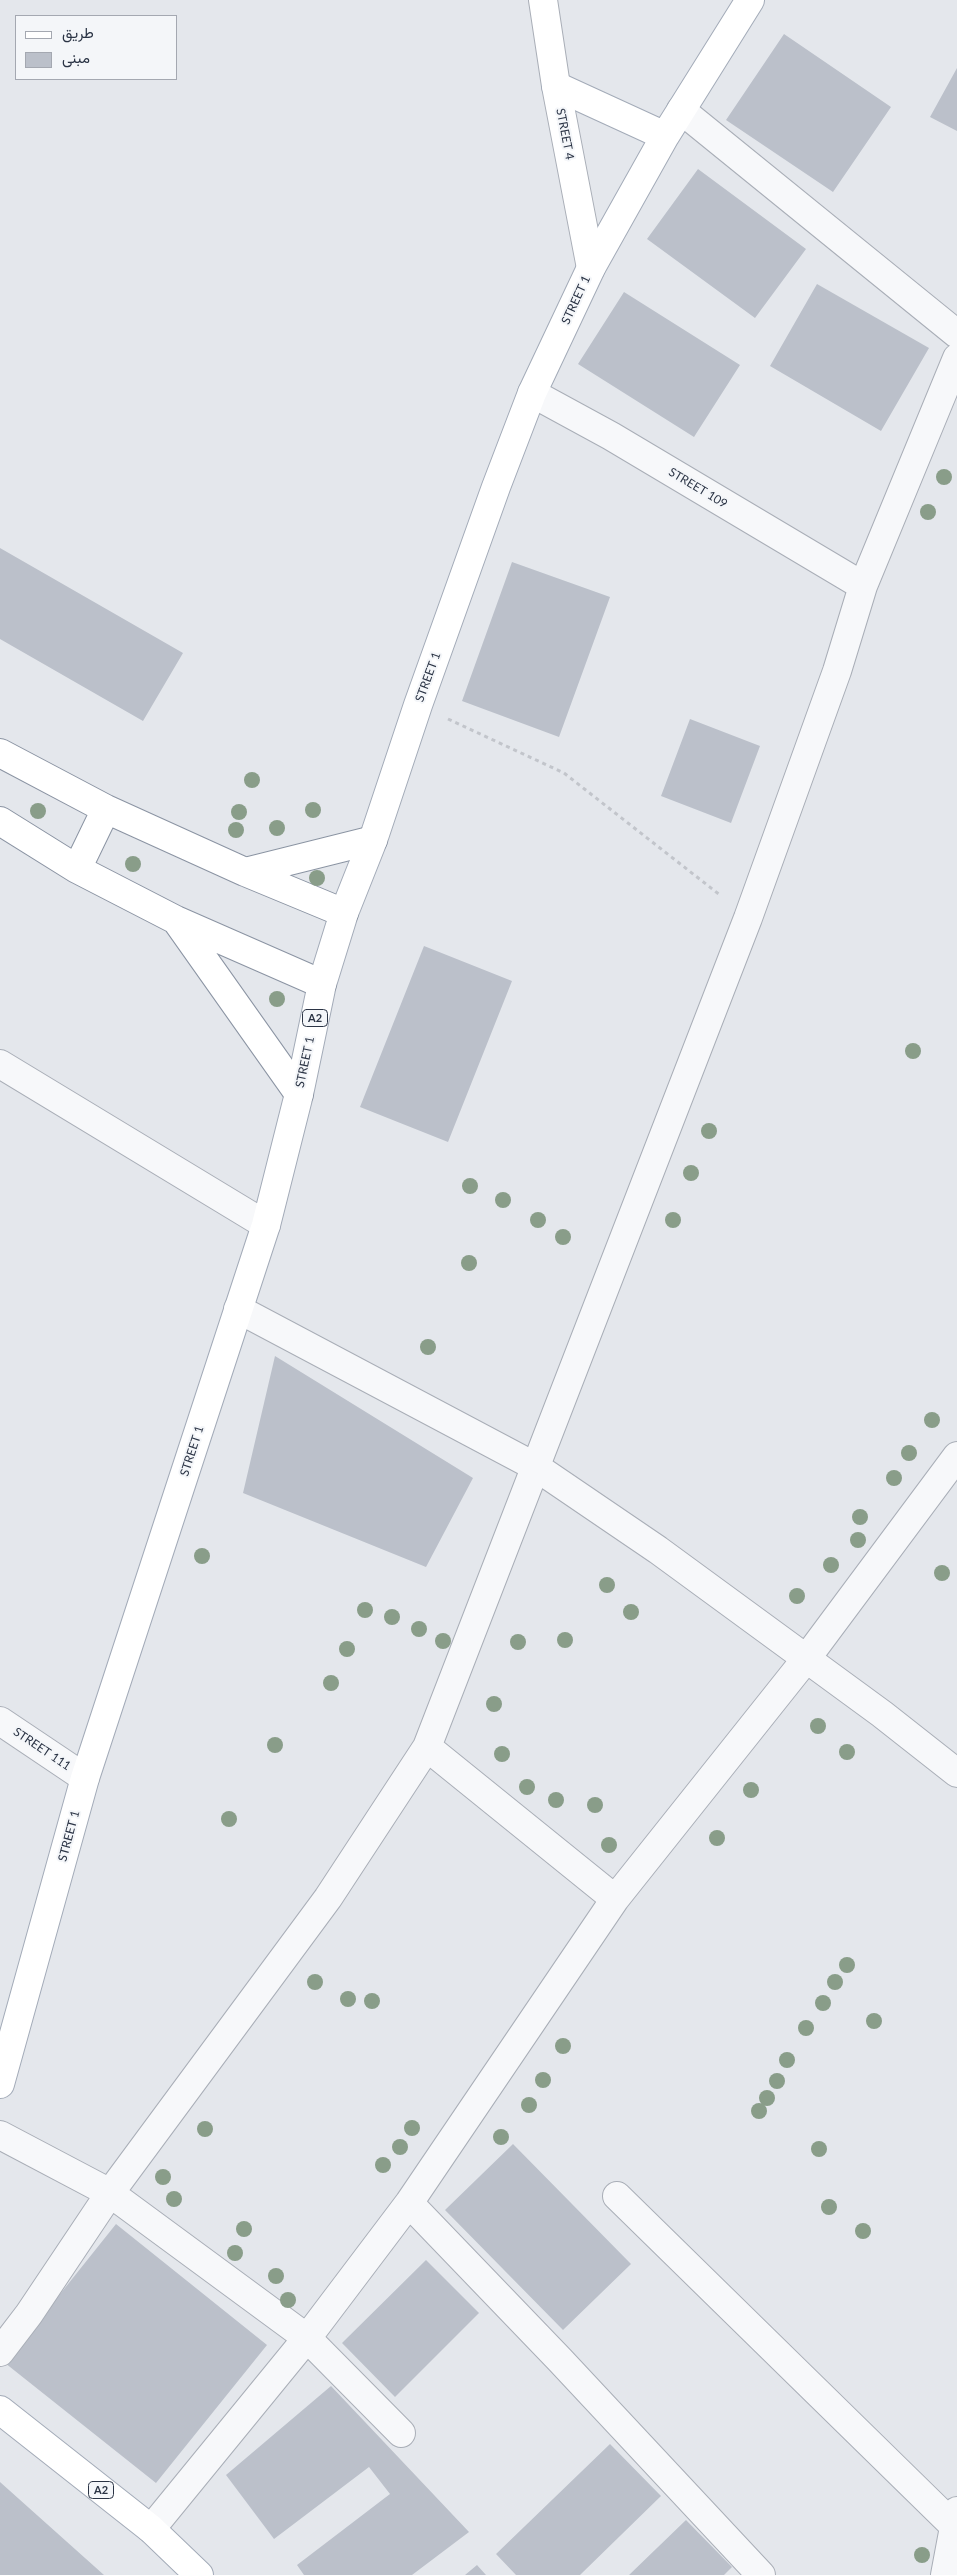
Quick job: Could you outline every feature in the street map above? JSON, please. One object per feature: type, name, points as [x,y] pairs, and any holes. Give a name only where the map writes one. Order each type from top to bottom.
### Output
[{"type":"main road","name":"STREET 4","points":[[543,0],[556,86],[591,268]]},
{"type":"main road","name":"STREET 1","points":[[0,2084],[85,1778],[266,1225],[298,1094],[322,984],[344,913],[373,840],[418,705],[532,393],[591,268],[664,136],[750,0]]},
{"type":"main road","points":[[556,86],[664,136]]},
{"type":"main road","points":[[0,754],[106,809],[245,872],[344,913]]},
{"type":"main road","points":[[77,868],[106,809]]},
{"type":"main road","points":[[0,821],[77,868],[176,920],[322,984]]},
{"type":"main road","points":[[245,872],[373,840]]},
{"type":"main road","points":[[176,920],[298,1094]]},
{"type":"main road","name":"A2","points":[[0,2410],[150,2529],[199,2575]]},
{"type":"street","points":[[681,110],[957,334]]},
{"type":"street","points":[[0,2352],[29,2314],[110,2193],[328,1898],[427,1747],[676,1098],[748,918],[837,671],[863,586],[957,358]]},
{"type":"street","name":"STREET 109","points":[[532,393],[611,436],[863,586]]},
{"type":"street","points":[[0,1064],[266,1225]]},
{"type":"street","points":[[238,1309],[536,1467],[658,1550],[882,1714],[957,1773]]},
{"type":"street","points":[[150,2529],[307,2338],[409,2202],[615,1899],[806,1659],[957,1456]]},
{"type":"street","name":"STREET 111","points":[[0,1721],[85,1778]]},
{"type":"street","points":[[427,1747],[615,1899]]},
{"type":"street","points":[[0,2135],[110,2193],[307,2338],[401,2433]]},
{"type":"street","points":[[617,2196],[955,2518],[945,2575]]},
{"type":"street","points":[[409,2202],[760,2575]]},
{"type":"path","points":[[418,705],[564,773],[748,918]]},
{"type":"building","points":[[784,34],[891,107],[833,192],[726,120]]},
{"type":"building","points":[[957,68],[957,131],[930,117]]},
{"type":"building","points":[[698,169],[806,249],[755,318],[647,239]]},
{"type":"building","points":[[817,284],[929,348],[881,431],[770,366]]},
{"type":"building","points":[[624,292],[740,365],[694,437],[578,364]]},
{"type":"building","points":[[0,548],[183,653],[143,721],[0,639]]},
{"type":"building","points":[[512,562],[610,597],[559,737],[462,701]]},
{"type":"building","points":[[690,719],[760,746],[731,823],[661,796]]},
{"type":"building","points":[[424,946],[512,981],[448,1142],[360,1107]]},
{"type":"building","points":[[275,1356],[473,1478],[426,1567],[243,1493]]},
{"type":"building","points":[[513,2144],[631,2264],[563,2330],[445,2210]]},
{"type":"building","points":[[116,2224],[267,2345],[156,2483],[5,2363]]},
{"type":"building","points":[[426,2260],[479,2313],[395,2397],[342,2343]]},
{"type":"building","points":[[331,2386],[469,2532],[412,2575],[304,2575],[297,2565],[390,2494],[369,2467],[274,2539],[226,2475]]},
{"type":"building","points":[[610,2444],[661,2496],[580,2575],[516,2575],[496,2554]]},
{"type":"building","points":[[0,2482],[104,2575],[0,2575]]},
{"type":"building","points":[[686,2520],[732,2567],[724,2575],[629,2575]]},
{"type":"building","points":[[477,2565],[486,2575],[465,2575]]}]
